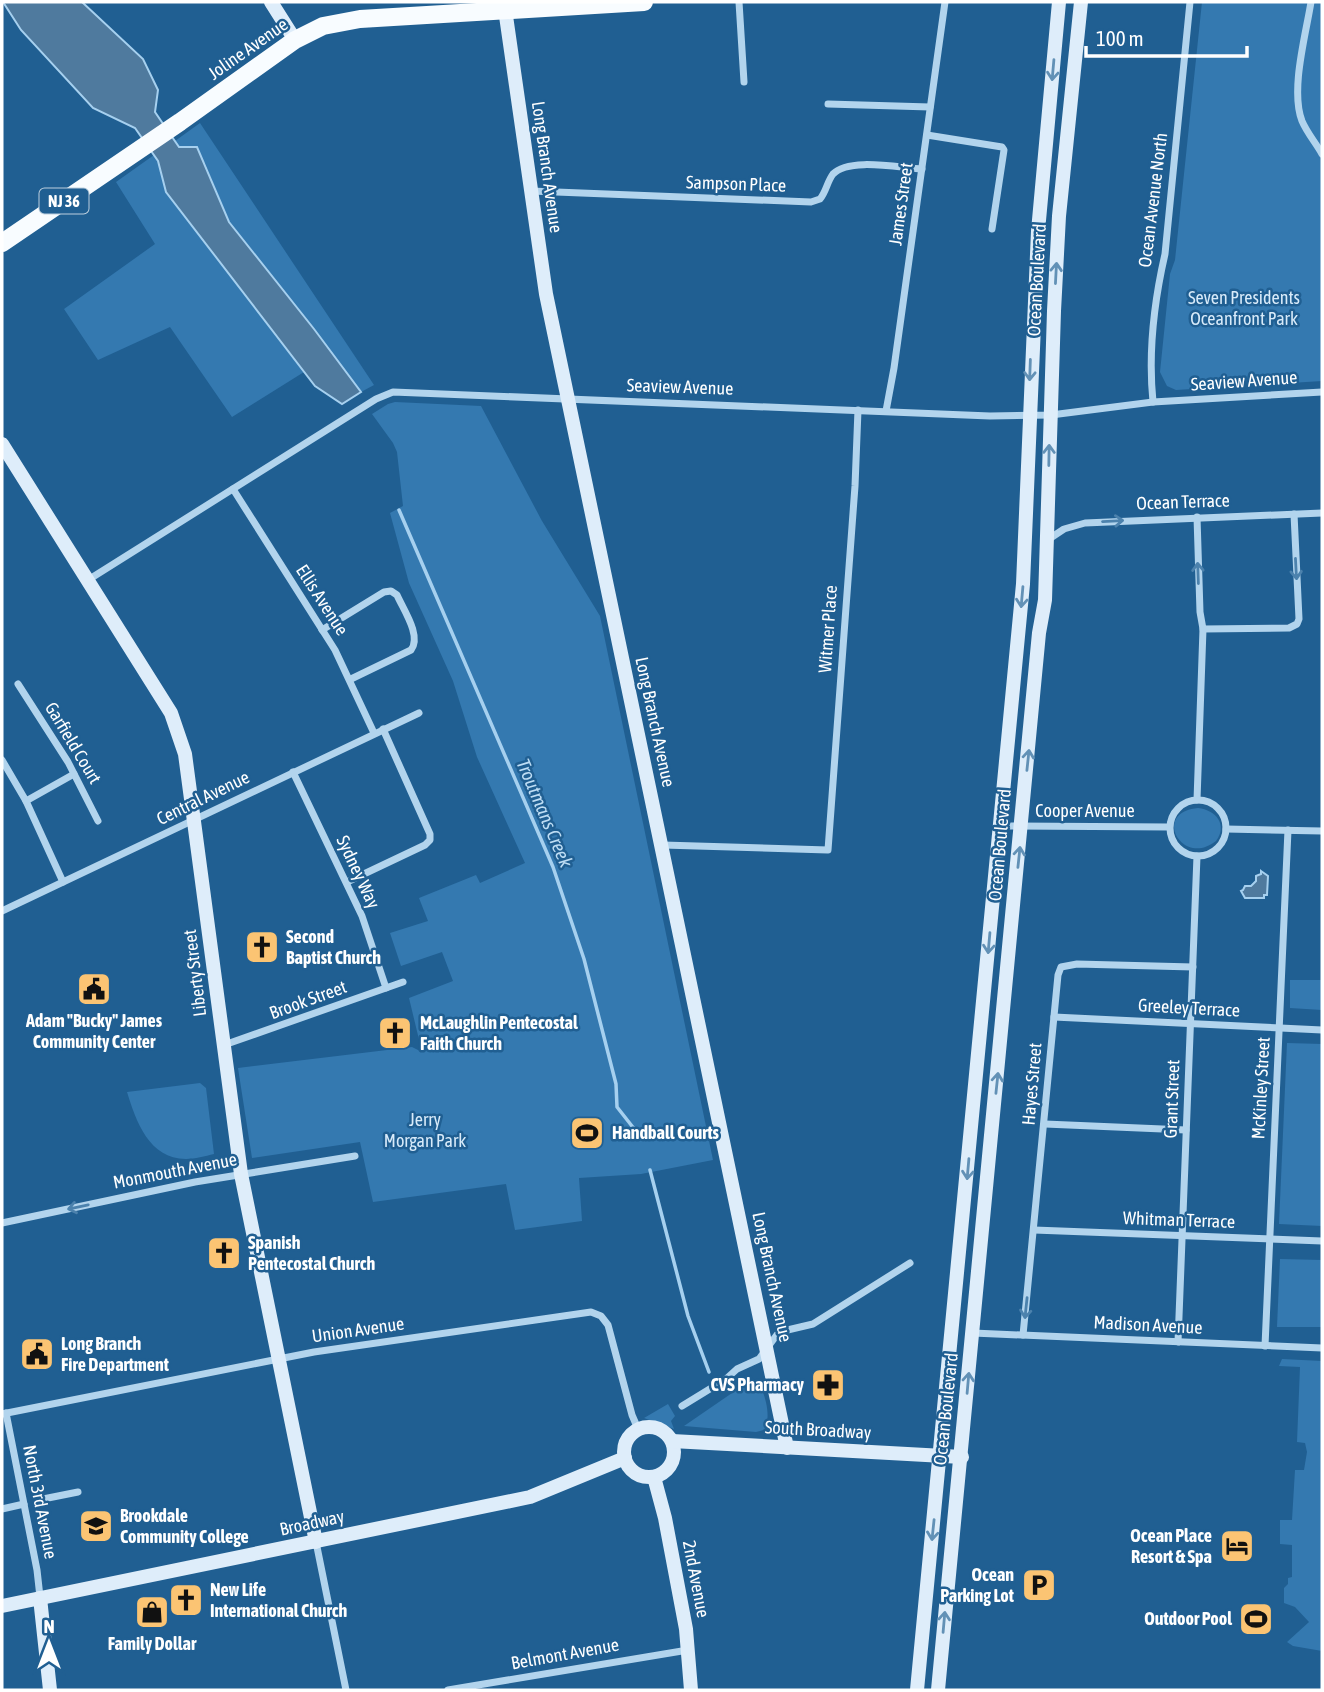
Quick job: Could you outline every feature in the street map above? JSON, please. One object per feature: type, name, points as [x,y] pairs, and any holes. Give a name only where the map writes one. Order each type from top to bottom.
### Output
[{"type":"main road","name":"Joline Avenue","points":[[2,243],[179,123],[295,40],[323,26],[339,22],[505,6],[644,2]]},
{"type":"street","points":[[271,2],[295,40]]},
{"type":"street","points":[[738,2],[744,82]]},
{"type":"street","name":"James Street","points":[[886,411],[945,2]]},
{"type":"street","name":"Ocean Boulevard","points":[[917,1690],[1023,584],[1038,231],[1059,2]]},
{"type":"street","name":"Ocean Boulevard","points":[[938,1690],[1039,633],[1045,600],[1049,539],[1052,344],[1059,216],[1081,2]]},
{"type":"street","name":"Ocean Avenue North","points":[[1153,402],[1150,370],[1158,283],[1164,254],[1190,2]]},
{"type":"street","points":[[1189,14],[1197,2]]},
{"type":"street","points":[[1311,2],[1298,101],[1303,124],[1322,154]]},
{"type":"street","name":"Long Branch Avenue","points":[[505,6],[546,294],[787,1448]]},
{"type":"street","points":[[828,104],[930,107]]},
{"type":"street","points":[[927,135],[995,145],[1004,150],[992,229]]},
{"type":"street","name":"Sampson Place","points":[[531,191],[811,202],[820,199],[834,173],[846,166],[859,164],[922,169]]},
{"type":"street","name":"Seaview Avenue","points":[[88,580],[376,399],[393,392],[1029,416],[1153,402],[1322,392]]},
{"type":"street","name":"Witmer Place","points":[[663,845],[828,850],[855,486],[858,410]]},
{"type":"street","name":"Liberty Street","points":[[2,444],[175,721],[185,754],[241,1174],[316,1542]]},
{"type":"street","name":"Ellis Avenue","points":[[233,489],[351,679],[374,733]]},
{"type":"street","name":"Ocean Terrace","points":[[1049,539],[1064,529],[1085,523],[1322,513]]},
{"type":"street","points":[[1203,629],[1289,628],[1297,624],[1299,619],[1294,514]]},
{"type":"street","points":[[1197,517],[1199,604],[1203,629],[1197,800]]},
{"type":"street","points":[[322,630],[384,592],[391,591],[397,595],[415,638],[415,646],[351,679]]},
{"type":"street","name":"Garfield Court","points":[[18,684],[74,774],[98,821]]},
{"type":"street","name":"Central Avenue","points":[[2,911],[419,713]]},
{"type":"street","points":[[346,882],[425,845],[430,840],[430,834],[383,729]]},
{"type":"street","points":[[2,760],[26,801],[63,882]]},
{"type":"street","name":"Sydney Way","points":[[293,772],[362,916],[386,988]]},
{"type":"street","points":[[26,801],[74,774]]},
{"type":"street","points":[[1197,800],[1214,805],[1221,812],[1226,829],[1217,849],[1197,856],[1180,850],[1174,844],[1170,827],[1171,819],[1181,805],[1197,800]]},
{"type":"street","name":"Cooper Avenue","points":[[1000,826],[1170,827]]},
{"type":"street","points":[[1226,829],[1322,831]]},
{"type":"street","name":"McKinley Street","points":[[1265,1346],[1288,830]]},
{"type":"street","name":"Grant Street","points":[[1178,1342],[1197,856]]},
{"type":"street","name":"Hayes Street","points":[[1023,1335],[1058,975],[1061,967],[1066,964],[1193,967]]},
{"type":"street","name":"Brook Street","points":[[223,1045],[403,982]]},
{"type":"street","name":"Greeley Terrace","points":[[1054,1017],[1322,1030]]},
{"type":"street","points":[[1045,1124],[1186,1130]]},
{"type":"street","name":"Monmouth Avenue","points":[[2,1223],[241,1174],[355,1156]]},
{"type":"street","name":"Whitman Terrace","points":[[1034,1230],[1322,1241]]},
{"type":"street","points":[[682,1406],[739,1367],[759,1359],[779,1332],[813,1324],[910,1263]]},
{"type":"street","name":"Union Avenue","points":[[4,1414],[278,1358],[591,1312],[601,1315],[608,1325],[638,1429]]},
{"type":"street","name":"Madison Avenue","points":[[973,1333],[1322,1348]]},
{"type":"street","name":"North 3rd Avenue","points":[[4,1414],[37,1570],[40,1598]]},
{"type":"street","points":[[646,1427],[661,1430],[672,1441],[675,1448],[672,1464],[661,1475],[639,1475],[632,1471],[625,1458],[625,1444],[632,1433],[646,1427]]},
{"type":"street","name":"South Broadway","points":[[672,1441],[961,1457]]},
{"type":"street","name":"Broadway","points":[[2,1606],[530,1497],[625,1458]]},
{"type":"street","name":"2nd Avenue","points":[[654,1477],[665,1517],[688,1650],[691,1690]]},
{"type":"street","points":[[43,1499],[78,1492]]},
{"type":"street","points":[[2,1509],[24,1504]]},
{"type":"street","points":[[316,1542],[346,1690]]},
{"type":"street","points":[[40,1598],[50,1690]]},
{"type":"street","name":"Belmont Avenue","points":[[448,1690],[688,1650]]},
{"type":"green space","name":"Seven Presidents Oceanfront Park","points":[[1202,2],[1322,2],[1322,381],[1176,390],[1167,386],[1160,372],[1170,274],[1175,260]]},
{"type":"green space","points":[[200,123],[374,385],[361,392],[229,222],[205,163],[186,146],[179,147],[175,141]]},
{"type":"green space","points":[[154,155],[166,192],[304,372],[232,417],[170,327],[98,360],[64,309],[155,244],[116,182]]},
{"type":"green space","name":"Jerry Morgan Park","points":[[395,402],[481,406],[542,521],[600,616],[713,1160],[641,1174],[579,1178],[582,1221],[515,1230],[506,1184],[373,1202],[360,1142],[252,1158],[238,1068],[412,1047],[422,1052],[409,998],[453,981],[442,952],[401,966],[390,933],[428,921],[419,898],[476,875],[480,883],[525,863],[477,757],[453,681],[409,583],[390,513],[403,506],[397,452],[372,414]]},
{"type":"green space","points":[[1198,808],[1215,815],[1221,829],[1216,841],[1204,847],[1192,848],[1177,836],[1174,827],[1176,819],[1184,812]]},
{"type":"green space","points":[[1290,980],[1322,980],[1322,1010],[1290,1008]]},
{"type":"green space","points":[[1287,1043],[1322,1044],[1322,1226],[1279,1224]]},
{"type":"green space","points":[[200,1083],[206,1088],[214,1154],[186,1159],[162,1153],[140,1126],[127,1092]]},
{"type":"green space","points":[[1280,1259],[1322,1260],[1322,1327],[1277,1327]]},
{"type":"green space","points":[[1282,1359],[1322,1361],[1322,1651],[1293,1646],[1287,1642],[1309,1622],[1295,1607],[1284,1603],[1284,1588],[1288,1584],[1288,1578],[1292,1577],[1292,1545],[1280,1544],[1280,1520],[1292,1520],[1295,1470],[1304,1470],[1307,1452],[1305,1443],[1297,1442],[1300,1367],[1279,1366]]},
{"type":"green space","points":[[751,1380],[758,1382],[765,1399],[767,1419],[764,1430],[756,1432],[684,1426]]},
{"type":"green space","points":[[668,1404],[675,1416],[671,1421],[674,1429],[644,1418]]},
{"type":"shaded area","points":[[3,2],[82,2],[143,59],[158,90],[155,112],[179,147],[197,147],[229,222],[361,392],[342,404],[315,386],[166,192],[158,161],[135,128],[93,108],[21,30]]},
{"type":"shaded area","points":[[1261,871],[1268,876],[1267,895],[1264,895],[1264,898],[1245,898],[1241,891],[1256,881],[1256,876],[1261,874]]},
{"type":"shaded area","name":"Outdoor Pool","points":[[1251,1607],[1263,1609],[1261,1632],[1249,1630]]},
{"type":"waterway","name":"Troutmans Creek","points":[[399,510],[553,867],[584,959],[616,1084],[617,1107],[639,1135]]},
{"type":"waterway","points":[[650,1170],[688,1316],[709,1372]]},
{"type":"place","name":"Second Baptist Church","points":[[262,947]]},
{"type":"place","name":"Adam \"Bucky\" James Community Center","points":[[94,989]]},
{"type":"place","name":"McLaughlin Pentecostal Faith Church","points":[[395,1033]]},
{"type":"place","name":"Handball Courts","points":[[587,1133]]},
{"type":"place","name":"Spanish Pentecostal Church","points":[[224,1253]]},
{"type":"place","name":"Long Branch Fire Department","points":[[37,1354]]},
{"type":"place","name":"CVS Pharmacy","points":[[828,1385]]},
{"type":"place","name":"Brookdale Community College","points":[[96,1526]]},
{"type":"place","name":"Ocean Place Resort & Spa","points":[[1237,1546]]},
{"type":"place","name":"Ocean Parking Lot","points":[[1039,1585]]},
{"type":"place","name":"New Life International Church","points":[[186,1600]]},
{"type":"place","name":"Family Dollar","points":[[152,1612]]},
{"type":"place","name":"Outdoor Pool","points":[[1256,1619]]}]
